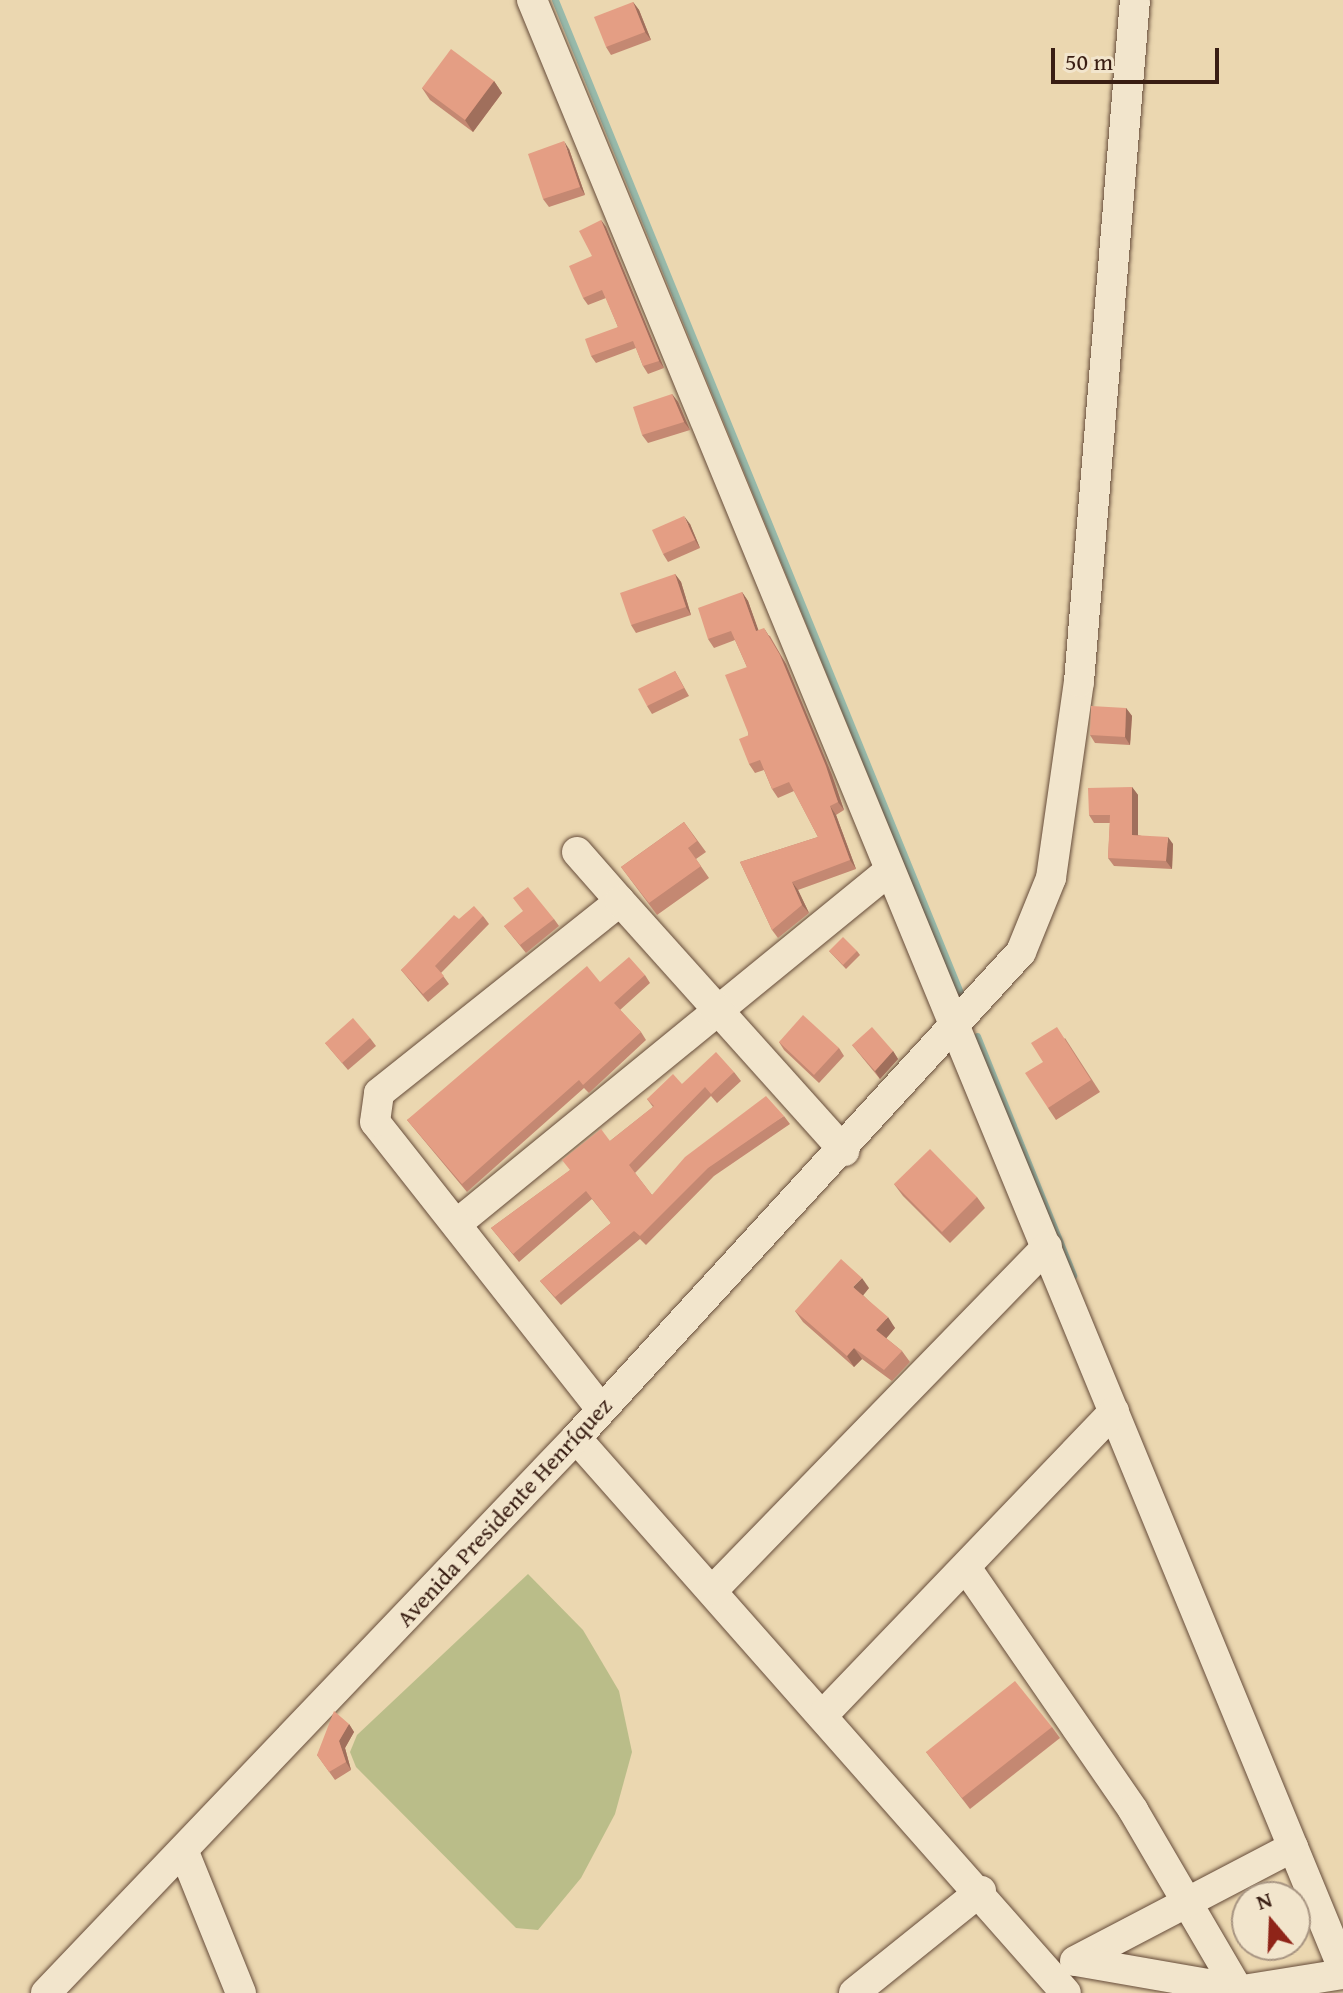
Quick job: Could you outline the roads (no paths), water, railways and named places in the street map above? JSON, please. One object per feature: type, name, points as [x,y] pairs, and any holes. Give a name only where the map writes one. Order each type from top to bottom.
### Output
[{"type":"street","points":[[532,0],[957,1026],[1343,1971],[1242,1991],[1066,1976],[981,1891],[576,1438]]},
{"type":"street","name":"Avenida Presidente Henríquez","points":[[57,1989],[844,1151],[1021,952],[1051,878],[1079,682],[1135,0]]},
{"type":"street","points":[[577,852],[844,1151]]},
{"type":"street","points":[[459,1222],[890,870]]},
{"type":"street","points":[[601,1409],[459,1222],[375,1122],[379,1093],[620,901]]},
{"type":"street","points":[[713,1590],[1047,1247]]},
{"type":"street","points":[[822,1716],[967,1569],[1114,1412]]},
{"type":"street","points":[[967,1569],[1188,1899],[1242,1991]]},
{"type":"street","points":[[1066,1976],[1188,1899],[1293,1847]]},
{"type":"street","points":[[184,1852],[241,1993]]},
{"type":"street","points":[[854,1993],[981,1891]]},
{"type":"waterway","points":[[555,0],[964,1002]]},
{"type":"waterway","points":[[977,1036],[1073,1275]]}]
